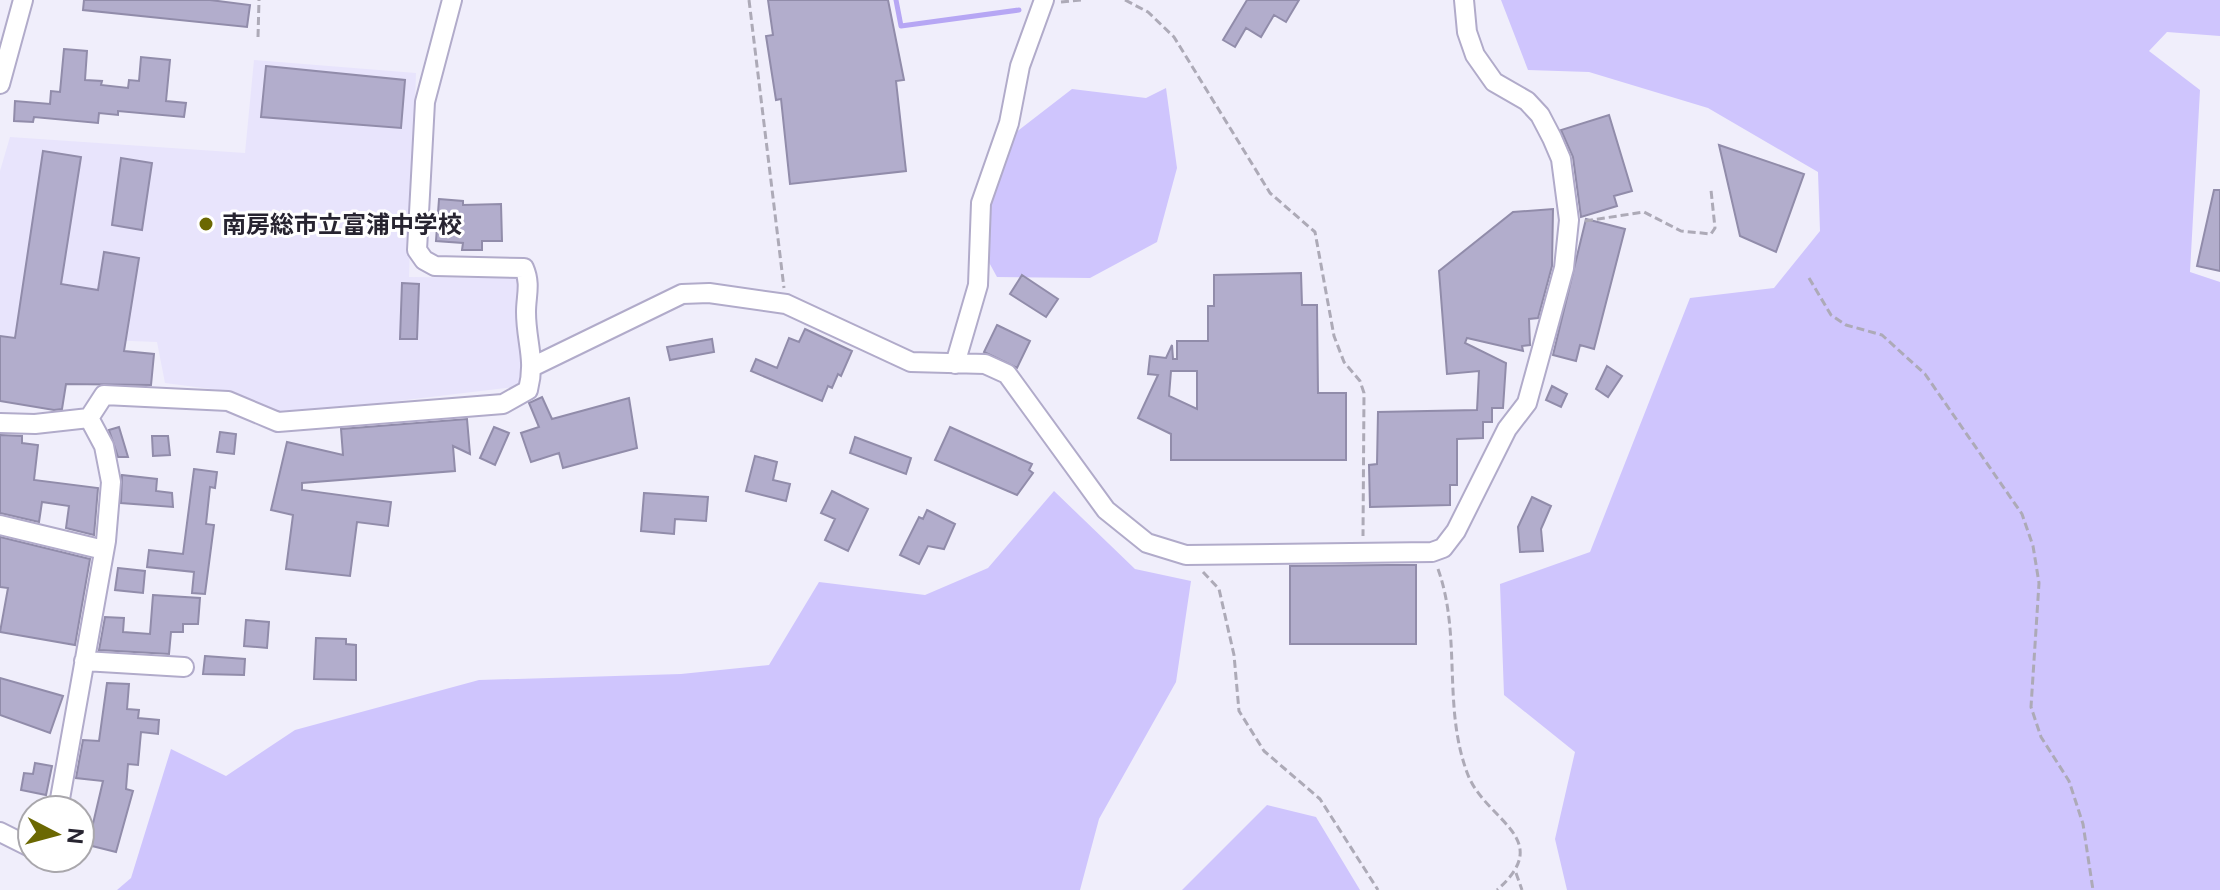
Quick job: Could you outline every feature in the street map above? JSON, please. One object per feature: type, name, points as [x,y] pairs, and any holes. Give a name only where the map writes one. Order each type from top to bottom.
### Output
[{"type":"street","points":[[0,84],[23,0]]},
{"type":"street","points":[[89,418],[104,395],[228,401],[278,422],[503,404],[528,390],[534,366],[526,314],[529,280],[524,268],[435,266],[424,260],[417,250],[425,102],[452,0]]},
{"type":"street","points":[[955,364],[978,285],[981,203],[1009,123],[1020,66],[1044,0]]},
{"type":"street","points":[[534,366],[682,294],[709,293],[786,304],[911,362],[985,364],[1007,374],[1106,510],[1147,543],[1186,555],[1432,552],[1443,548],[1456,531],[1507,429],[1527,403],[1564,268],[1569,220],[1563,170],[1552,138],[1540,115],[1527,101],[1494,82],[1475,55],[1467,32],[1464,0]]},
{"type":"street","points":[[0,423],[35,424],[89,418]]},
{"type":"street","points":[[61,794],[104,550],[111,482],[104,446],[89,418]]},
{"type":"street","points":[[0,525],[104,550]]},
{"type":"street","points":[[84,661],[184,667]]},
{"type":"path","points":[[258,37],[259,0]]},
{"type":"path","points":[[749,0],[786,304]]},
{"type":"path","points":[[1125,0],[1148,12],[1174,37],[1270,193],[1315,232],[1334,336],[1344,362],[1360,381],[1364,393],[1366,472],[1362,552]]},
{"type":"path","points":[[1569,220],[1597,221],[1644,212],[1681,231],[1711,234],[1715,228],[1711,190]]},
{"type":"path","points":[[1809,278],[1831,315],[1846,325],[1882,335],[1925,374],[2022,514],[2033,546],[2039,583],[2031,707],[2041,737],[2069,781],[2074,795],[2083,824],[2093,890]]},
{"type":"path","points":[[1432,552],[1444,586],[1452,628],[1453,722],[1469,778],[1515,833],[1520,852],[1516,873],[1522,890]]},
{"type":"path","points":[[1186,555],[1219,589],[1234,655],[1239,711],[1264,751],[1320,799],[1378,890]]},
{"type":"path","points":[[1497,890],[1516,873]]},
{"type":"shaded area","points":[[1501,0],[2220,0],[2220,36],[2167,32],[2149,51],[2200,90],[2190,272],[2220,282],[2220,890],[1567,890],[1555,839],[1575,752],[1504,695],[1500,584],[1590,552],[1690,298],[1774,288],[1820,231],[1818,172],[1708,108],[1589,72],[1528,70]]},
{"type":"shaded area","name":"南房総市立富浦中学校","points":[[254,60],[416,73],[409,277],[519,278],[522,386],[280,415],[234,392],[165,383],[157,342],[0,336],[0,171],[10,137],[245,153]]},
{"type":"shaded area","points":[[1166,88],[1177,168],[1157,242],[1090,278],[997,277],[974,235],[998,146],[1072,89],[1146,98]]},
{"type":"shaded area","points":[[1054,491],[1135,569],[1191,581],[1176,682],[1099,819],[1080,890],[117,890],[131,878],[171,749],[226,776],[295,730],[479,680],[681,674],[769,665],[819,582],[925,595],[988,568]]},
{"type":"shaded area","points":[[1267,805],[1316,817],[1360,890],[1182,890]]},
{"type":"building","points":[[84,0],[210,0],[250,5],[247,27],[83,10]]},
{"type":"building","points":[[768,0],[888,0],[904,80],[896,81],[906,171],[790,184],[781,99],[776,100],[766,36],[773,35]]},
{"type":"building","points":[[1247,0],[1299,0],[1286,22],[1274,15],[1261,37],[1246,28],[1235,47],[1223,40]]},
{"type":"building","points":[[64,49],[87,51],[85,80],[128,88],[129,80],[139,81],[141,57],[170,60],[166,101],[186,103],[184,117],[118,111],[118,115],[99,113],[98,123],[34,117],[33,122],[14,121],[15,101],[50,104],[51,91],[60,92]]},
{"type":"building","points":[[266,66],[405,80],[401,128],[261,117]]},
{"type":"building","points":[[1609,115],[1632,191],[1614,196],[1617,206],[1581,217],[1573,157],[1561,130]]},
{"type":"building","points":[[1719,145],[1804,174],[1776,252],[1740,236]]},
{"type":"building","points":[[43,151],[81,157],[61,284],[98,290],[104,252],[139,258],[124,351],[154,354],[151,385],[66,384],[62,409],[54,410],[0,401],[0,336],[15,338]]},
{"type":"building","points":[[121,158],[152,163],[142,230],[112,225]]},
{"type":"building","points":[[2214,190],[2220,190],[2220,271],[2197,266]]},
{"type":"building","points":[[439,199],[463,201],[463,205],[501,204],[502,241],[482,241],[482,250],[462,250],[463,243],[436,241]]},
{"type":"building","points":[[1553,209],[1552,266],[1538,318],[1529,319],[1530,345],[1522,346],[1523,351],[1467,338],[1465,343],[1506,363],[1503,408],[1492,408],[1492,422],[1483,422],[1483,438],[1457,439],[1457,485],[1450,485],[1450,505],[1370,507],[1369,465],[1377,464],[1378,412],[1477,410],[1479,371],[1447,374],[1439,271],[1513,212]]},
{"type":"building","points":[[1586,219],[1625,229],[1594,349],[1580,345],[1576,361],[1553,355]]},
{"type":"building","points":[[1301,273],[1302,305],[1317,305],[1318,393],[1346,393],[1346,460],[1171,460],[1171,434],[1138,418],[1158,375],[1148,374],[1150,356],[1166,358],[1172,345],[1173,359],[1177,359],[1177,341],[1208,341],[1208,306],[1214,306],[1214,275]],"holes":[[[1171,371],[1197,371],[1197,409],[1169,396]]]},
{"type":"building","points":[[1022,275],[1058,299],[1046,317],[1010,294]]},
{"type":"building","points":[[402,283],[419,284],[417,339],[400,339]]},
{"type":"building","points":[[997,325],[1030,341],[1017,368],[984,352]]},
{"type":"building","points":[[805,329],[852,351],[841,376],[838,374],[832,388],[828,386],[822,401],[751,371],[756,359],[777,368],[789,338],[799,342]]},
{"type":"building","points":[[712,339],[714,352],[670,360],[667,347]]},
{"type":"building","points":[[1607,366],[1622,376],[1608,397],[1596,389]]},
{"type":"building","points":[[1552,386],[1567,394],[1561,407],[1546,400]]},
{"type":"building","points":[[542,397],[552,419],[629,398],[637,448],[563,468],[559,453],[531,462],[521,433],[539,427],[529,403]]},
{"type":"building","points":[[467,419],[470,454],[453,446],[455,471],[302,483],[302,490],[391,502],[388,526],[357,522],[350,576],[286,569],[293,515],[271,510],[287,442],[343,455],[341,429]]},
{"type":"building","points":[[119,427],[128,457],[118,457],[109,430]]},
{"type":"building","points":[[494,427],[509,433],[495,465],[480,458]]},
{"type":"building","points":[[950,427],[1032,464],[1029,470],[1033,473],[1017,495],[935,460]]},
{"type":"building","points":[[220,432],[236,434],[234,454],[217,452]]},
{"type":"building","points":[[0,435],[22,436],[22,443],[38,445],[34,480],[98,488],[94,535],[66,528],[69,506],[42,502],[39,522],[0,513]]},
{"type":"building","points":[[152,436],[168,436],[170,455],[153,456]]},
{"type":"building","points":[[855,437],[911,458],[906,474],[850,453]]},
{"type":"building","points":[[755,456],[777,462],[773,480],[790,484],[786,501],[746,491]]},
{"type":"building","points":[[194,469],[217,472],[215,488],[210,487],[206,524],[214,525],[205,594],[192,593],[194,572],[147,567],[149,550],[183,554]]},
{"type":"building","points":[[122,475],[157,479],[156,491],[172,493],[173,507],[121,503]]},
{"type":"building","points":[[832,491],[868,509],[848,551],[825,540],[835,519],[821,513]]},
{"type":"building","points":[[644,493],[708,497],[706,521],[675,519],[674,534],[641,531]]},
{"type":"building","points":[[1532,497],[1551,506],[1541,529],[1543,551],[1520,552],[1518,527]]},
{"type":"building","points":[[927,510],[955,524],[944,549],[928,546],[919,564],[900,555],[919,517],[923,519]]},
{"type":"building","points":[[0,537],[90,559],[75,645],[0,632],[8,588],[0,587]]},
{"type":"building","points":[[1416,565],[1416,644],[1290,644],[1290,566]]},
{"type":"building","points":[[118,568],[145,571],[143,593],[115,590]]},
{"type":"building","points":[[153,595],[200,598],[198,624],[183,624],[183,632],[171,632],[169,654],[99,650],[105,617],[124,618],[123,632],[150,634]]},
{"type":"building","points":[[246,620],[269,622],[267,648],[244,646]]},
{"type":"building","points":[[316,638],[346,639],[346,644],[356,645],[356,680],[314,679]]},
{"type":"building","points":[[205,656],[245,659],[244,675],[203,674]]},
{"type":"building","points":[[0,678],[63,696],[50,733],[0,715]]},
{"type":"building","points":[[107,683],[129,684],[127,709],[139,710],[138,718],[159,720],[158,734],[141,732],[138,765],[128,764],[126,789],[133,791],[116,852],[96,847],[96,811],[103,781],[76,778],[83,740],[99,741]]},
{"type":"building","points":[[35,763],[52,766],[46,794],[21,790],[24,773],[33,774]]},
{"type":"waterway","points":[[896,0],[901,26],[1019,10]]},
{"type":"place","name":"南房総市立富浦中学校","points":[[206,224]]}]
